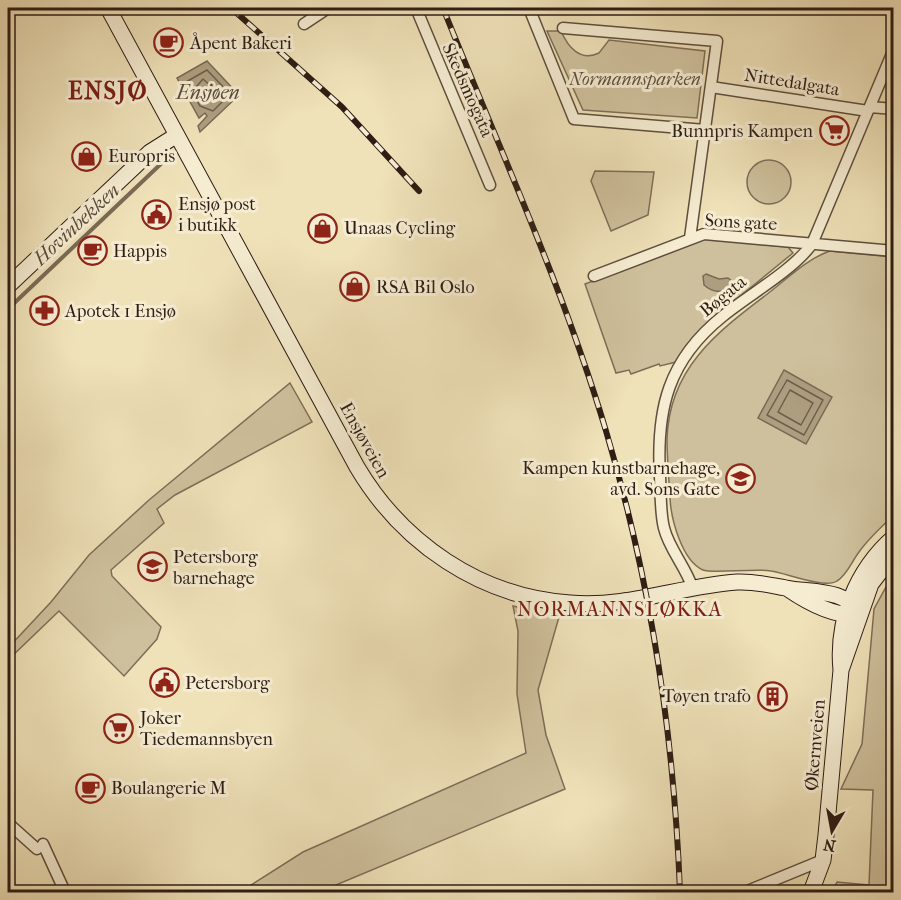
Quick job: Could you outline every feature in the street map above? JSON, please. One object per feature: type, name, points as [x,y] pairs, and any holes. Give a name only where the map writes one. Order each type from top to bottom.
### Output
[{"type":"main road","name":"Ensjøveien","points":[[108,8],[368,486],[393,517],[420,543],[473,577],[540,600],[612,604],[746,582],[788,589],[811,590],[852,610]]},
{"type":"main road","points":[[8,286],[151,152],[177,135]]},
{"type":"main road","name":"Økernveien","points":[[811,892],[823,860],[841,670],[851,650],[852,610],[870,563],[894,537]]},
{"type":"main road","name":"Økernveien","points":[[852,610],[894,554]]},
{"type":"street","points":[[304,24],[328,8]]},
{"type":"street","name":"Skedsmogata","points":[[416,8],[490,185]]},
{"type":"street","points":[[529,8],[574,119],[705,130]]},
{"type":"street","points":[[563,28],[717,41],[690,238]]},
{"type":"street","name":"Bøgata","points":[[693,589],[686,569],[666,535],[662,516],[658,435],[667,390],[680,363],[702,334],[798,258],[812,244],[894,49]]},
{"type":"street","name":"Nittedalgata","points":[[711,87],[869,109],[894,109]]},
{"type":"street","name":"Sons gate","points":[[594,276],[704,234],[894,251]]},
{"type":"street","points":[[8,823],[40,846],[65,892]]},
{"type":"street","points":[[745,892],[823,860]]},
{"type":"green space","name":"Normannsparken","points":[[547,31],[561,31],[571,47],[586,56],[599,53],[609,40],[705,51],[697,118],[583,110]]},
{"type":"green space","points":[[769,160],[784,167],[791,182],[784,197],[769,204],[754,197],[747,182],[754,167]]},
{"type":"green space","points":[[595,171],[654,172],[648,215],[611,231],[591,181]]},
{"type":"green space","points":[[706,239],[788,247],[793,253],[706,324],[676,362],[660,366],[659,364],[631,374],[629,370],[616,373],[585,284]]},
{"type":"green space","points":[[830,251],[893,257],[893,516],[867,542],[844,575],[831,583],[815,582],[771,571],[703,570],[689,558],[684,549],[675,528],[671,507],[667,439],[676,392],[698,355],[713,339],[796,270]]},
{"type":"green space","points":[[290,383],[312,422],[175,495],[157,509],[164,523],[111,570],[112,576],[161,627],[157,639],[124,676],[59,611],[8,660],[8,648],[51,602],[89,555],[149,500]]},
{"type":"green space","points":[[893,574],[893,892],[832,892],[837,882],[869,885],[873,790],[841,789],[862,744],[874,609]]},
{"type":"green space","points":[[513,606],[559,617],[538,690],[546,735],[565,789],[324,890],[324,892],[240,892],[303,852],[526,753],[517,694],[518,631]]},
{"type":"water","name":"Ensjøen","points":[[207,61],[239,95],[200,132],[198,126],[207,116],[205,113],[199,118],[177,78]]},
{"type":"water","points":[[706,274],[719,279],[728,278],[733,282],[731,287],[721,291],[710,289],[704,285],[703,276]]},
{"type":"water","points":[[784,370],[832,397],[806,444],[758,418]]},
{"type":"waterway","name":"Hovinbekken","points":[[8,309],[165,160]]},
{"type":"railway","points":[[231,8],[342,107],[419,191]]},
{"type":"railway","points":[[443,8],[570,324],[589,377],[622,488],[648,602],[658,660],[672,775],[680,892]]},
{"type":"place","name":"Åpent Bakeri","points":[[169,43]]},
{"type":"place","name":"Bunnpris Kampen","points":[[834,131]]},
{"type":"place","name":"Europris","points":[[87,156]]},
{"type":"place","name":"Ensjø post i butikk","points":[[157,214]]},
{"type":"place","name":"Unaas Cycling","points":[[323,228]]},
{"type":"place","name":"Happis","points":[[92,251]]},
{"type":"place","name":"RSA Bil Oslo","points":[[355,287]]},
{"type":"place","name":"Apotek 1 Ensjø","points":[[44,311]]},
{"type":"place","name":"Kampen kunstbarnehage, avd. Sons Gate","points":[[741,478]]},
{"type":"place","name":"Petersborg barnehage","points":[[152,567]]},
{"type":"place","name":"Petersborg","points":[[164,683]]},
{"type":"place","name":"Tøyen trafo","points":[[772,696]]},
{"type":"place","name":"Joker Tiedemannsbyen","points":[[119,728]]},
{"type":"place","name":"Boulangerie M","points":[[90,788]]},
{"type":"district","name":"ENSJØ","points":[[108,91]]},
{"type":"district","name":"NORMANNSLØKKA","points":[[620,609]]}]
